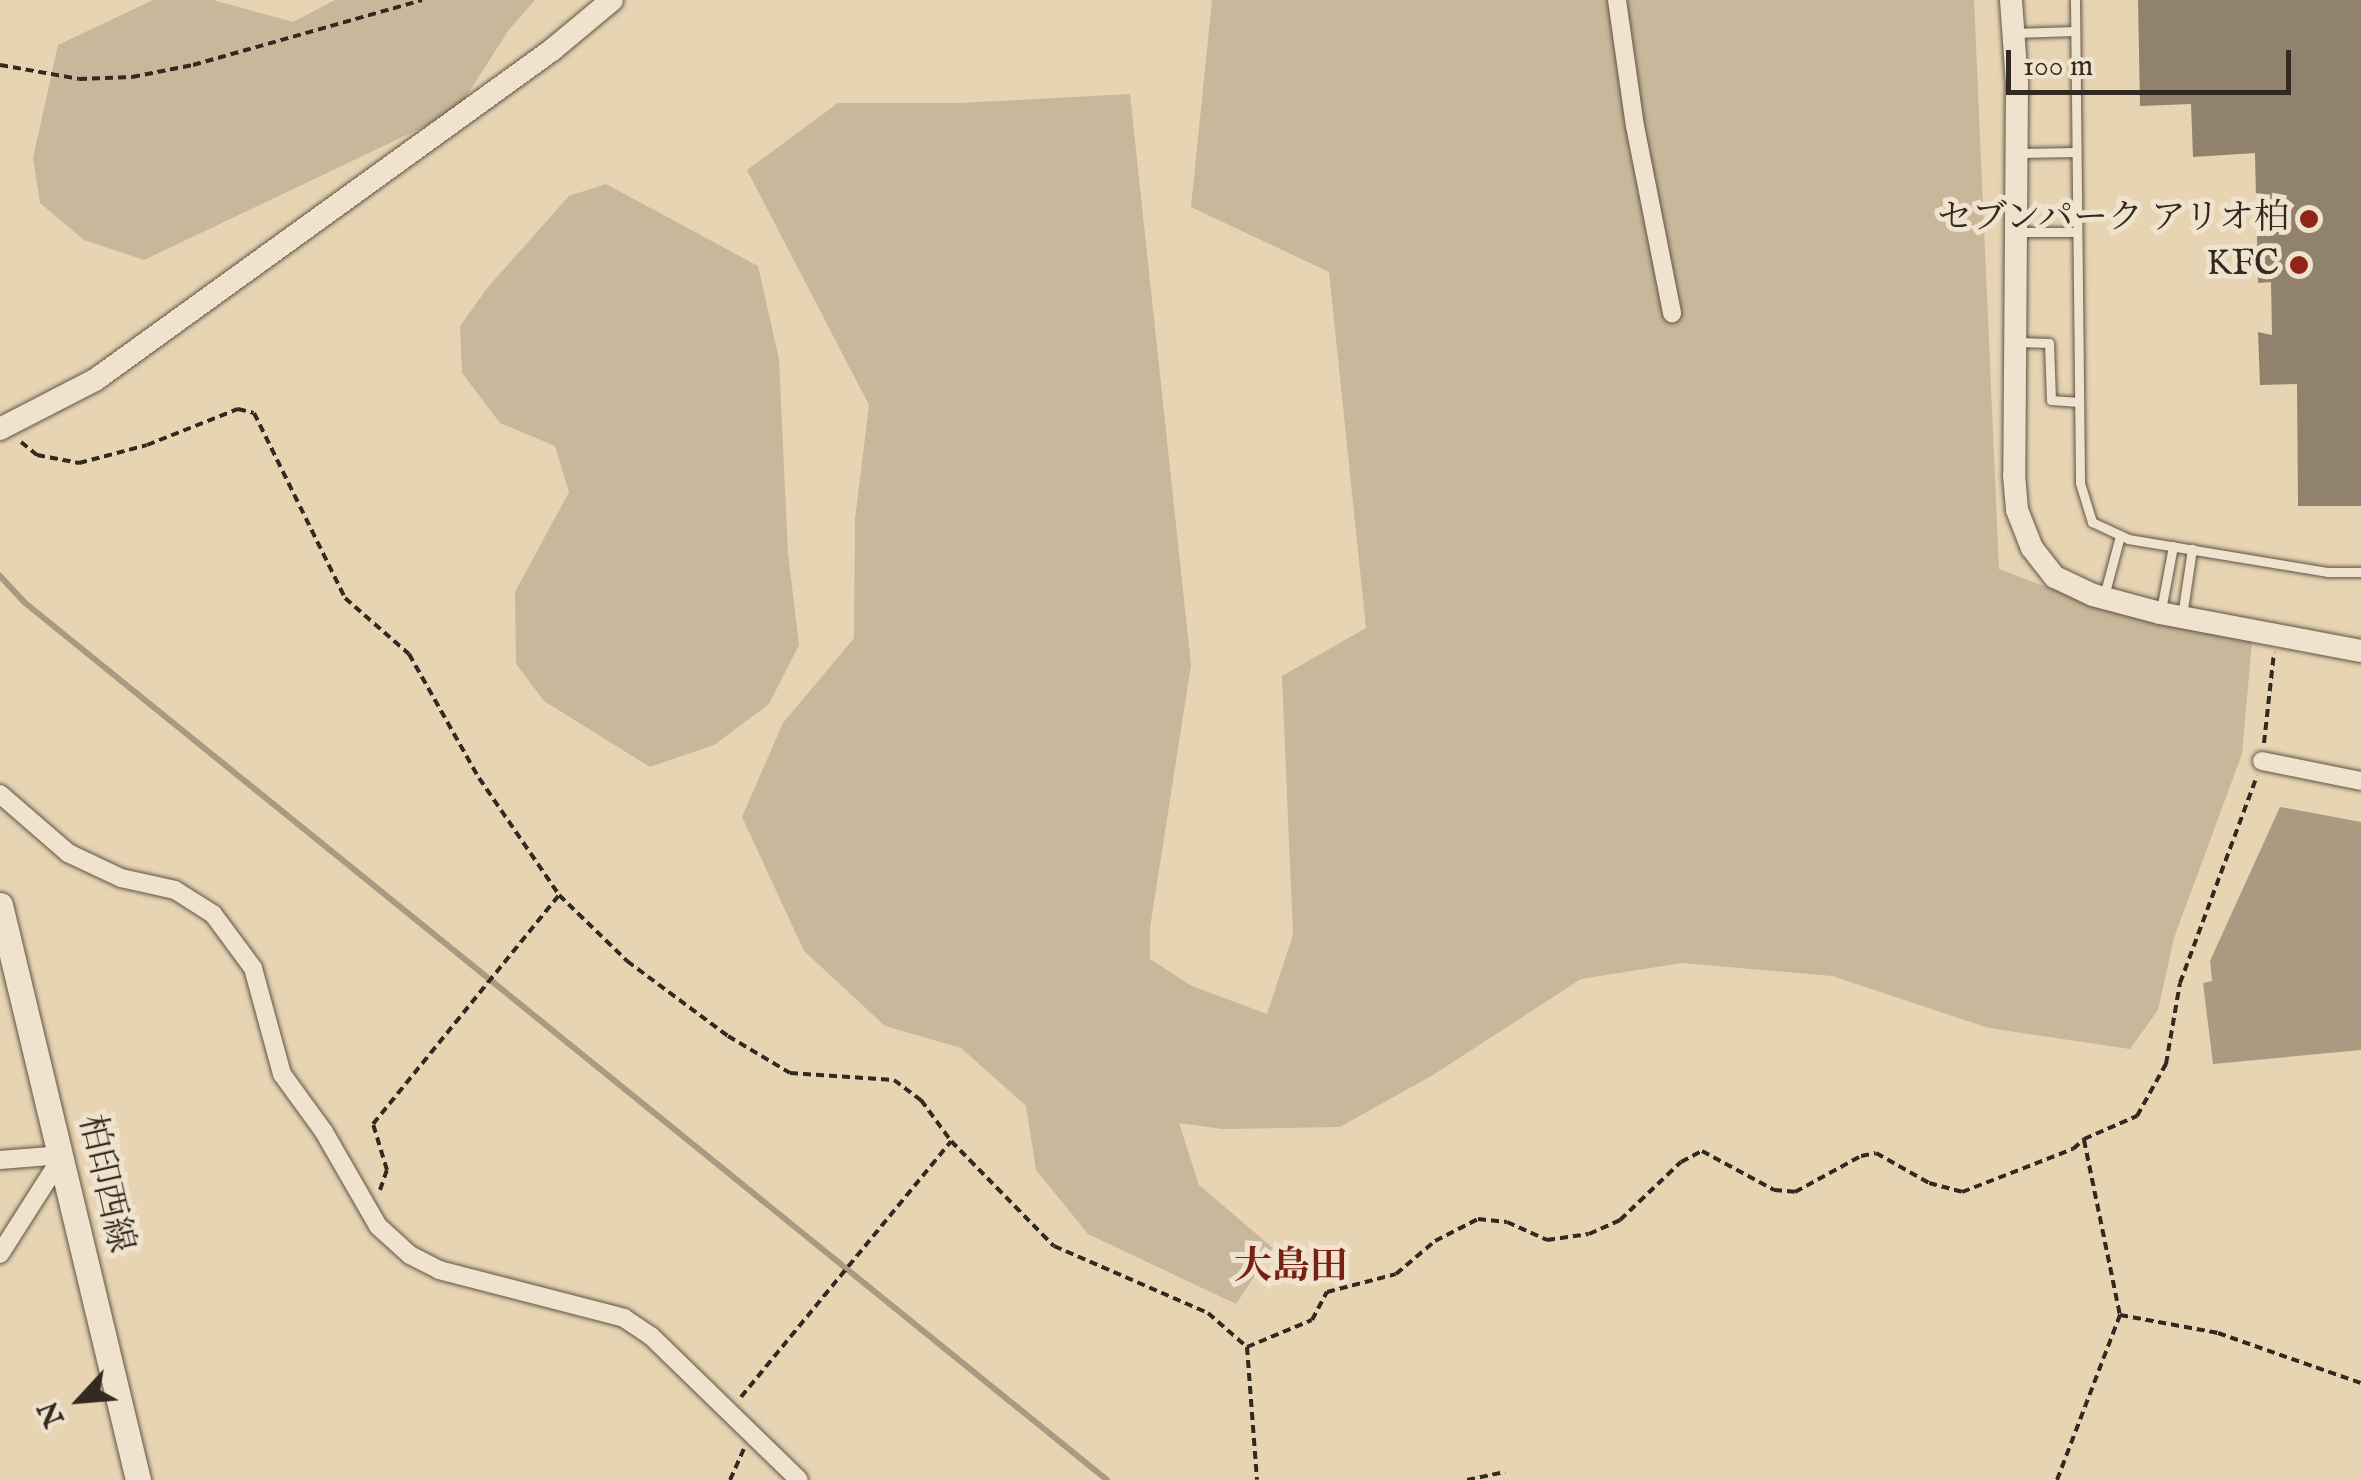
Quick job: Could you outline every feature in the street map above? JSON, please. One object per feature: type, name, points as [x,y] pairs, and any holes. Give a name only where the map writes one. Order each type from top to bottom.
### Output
[{"type":"main road","name":"柏印西線","points":[[0,905],[9,978],[63,1155],[138,1480]]},
{"type":"street","points":[[6,427],[56,404],[127,358],[552,50],[612,0]]},
{"type":"street","points":[[1617,0],[1635,126],[1672,313]]},
{"type":"street","points":[[2011,0],[2016,152],[2014,475],[2023,530],[2055,577],[2104,598],[2171,615],[2361,651]]},
{"type":"street","points":[[2262,761],[2361,781]]},
{"type":"street","points":[[0,794],[68,853],[122,878],[175,890],[213,914],[253,968],[282,1074],[324,1132],[378,1226],[410,1255],[439,1270],[624,1318],[651,1336],[799,1480]]},
{"type":"street","points":[[0,1160],[63,1155]]},
{"type":"street","points":[[0,1254],[63,1155]]},
{"type":"lane","points":[[2075,0],[2080,483],[2092,522],[2120,536],[2192,550],[2328,572],[2361,572]]},
{"type":"lane","points":[[2014,34],[2075,32]]},
{"type":"lane","points":[[2016,152],[2076,152]]},
{"type":"lane","points":[[2014,232],[2077,232]]},
{"type":"lane","points":[[2014,342],[2048,343],[2051,400],[2079,402]]},
{"type":"lane","points":[[2104,598],[2120,536]]},
{"type":"lane","points":[[2171,615],[2172,546]]},
{"type":"lane","points":[[2171,615],[2192,550]]},
{"type":"path","points":[[0,65],[79,79],[132,77],[193,65],[422,0]]},
{"type":"path","points":[[6,427],[24,448],[80,464],[147,445],[238,409],[254,413],[345,598],[409,654],[479,778],[559,895],[626,962],[728,1036],[790,1074],[894,1080],[922,1100],[950,1141],[1054,1246],[1208,1313],[1247,1348],[1256,1480]]},
{"type":"path","points":[[1247,1348],[1312,1320],[1327,1292],[1396,1274],[1435,1241],[1478,1219],[1507,1222],[1546,1240],[1590,1234],[1620,1220],[1681,1162],[1702,1151],[1774,1190],[1796,1192],[1861,1156],[1876,1153],[1929,1183],[1962,1192],[2073,1148],[2084,1139],[2137,1116],[2166,1064],[2180,983],[2262,761],[2276,636]]},
{"type":"path","points":[[366,1208],[380,1192],[386,1170],[372,1124],[559,895]]},
{"type":"path","points":[[2057,1480],[2120,1315],[2084,1139]]},
{"type":"path","points":[[728,1413],[950,1141]]},
{"type":"path","points":[[2120,1315],[2218,1333],[2361,1383]]},
{"type":"path","points":[[730,1480],[752,1437]]},
{"type":"path","points":[[1466,1480],[1506,1472]]},
{"type":"shaded area","points":[[153,0],[213,0],[293,22],[335,0],[535,0],[508,31],[457,111],[144,260],[84,240],[40,203],[33,158],[58,45]]},
{"type":"shaded area","points":[[1212,0],[1974,0],[1999,569],[2108,610],[2252,641],[2242,754],[2174,938],[2158,1010],[2130,1049],[1989,1028],[1832,976],[1682,963],[1581,979],[1433,1075],[1340,1127],[1222,1129],[1179,1123],[1199,1185],[1273,1248],[1236,1304],[1088,1234],[1036,1170],[1026,1106],[961,1048],[885,1026],[804,951],[742,817],[783,723],[854,638],[855,520],[869,405],[747,170],[838,103],[960,103],[1130,94],[1191,665],[1150,928],[1150,959],[1192,986],[1267,1014],[1293,935],[1282,676],[1366,628],[1329,272],[1191,207]]},
{"type":"shaded area","points":[[606,184],[758,266],[779,359],[788,553],[799,645],[769,704],[714,745],[650,767],[544,701],[516,664],[515,592],[569,492],[555,446],[500,423],[462,373],[460,326],[488,287],[569,196]]},
{"type":"shaded area","points":[[2280,807],[2361,822],[2361,1050],[2213,1064],[2203,983],[2212,981],[2210,961]]},
{"type":"building","name":"セブンパーク アリオ柏","points":[[2138,0],[2361,0],[2361,506],[2298,506],[2297,384],[2260,385],[2258,332],[2272,335],[2271,282],[2258,283],[2255,153],[2193,157],[2191,104],[2140,106]]},
{"type":"waterway","points":[[0,576],[24,602],[1107,1480]]},
{"type":"place","name":"セブンパーク アリオ柏","points":[[2309,219]]},
{"type":"place","name":"KFC","points":[[2299,265]]},
{"type":"district","name":"大島田","points":[[1291,1269]]}]
